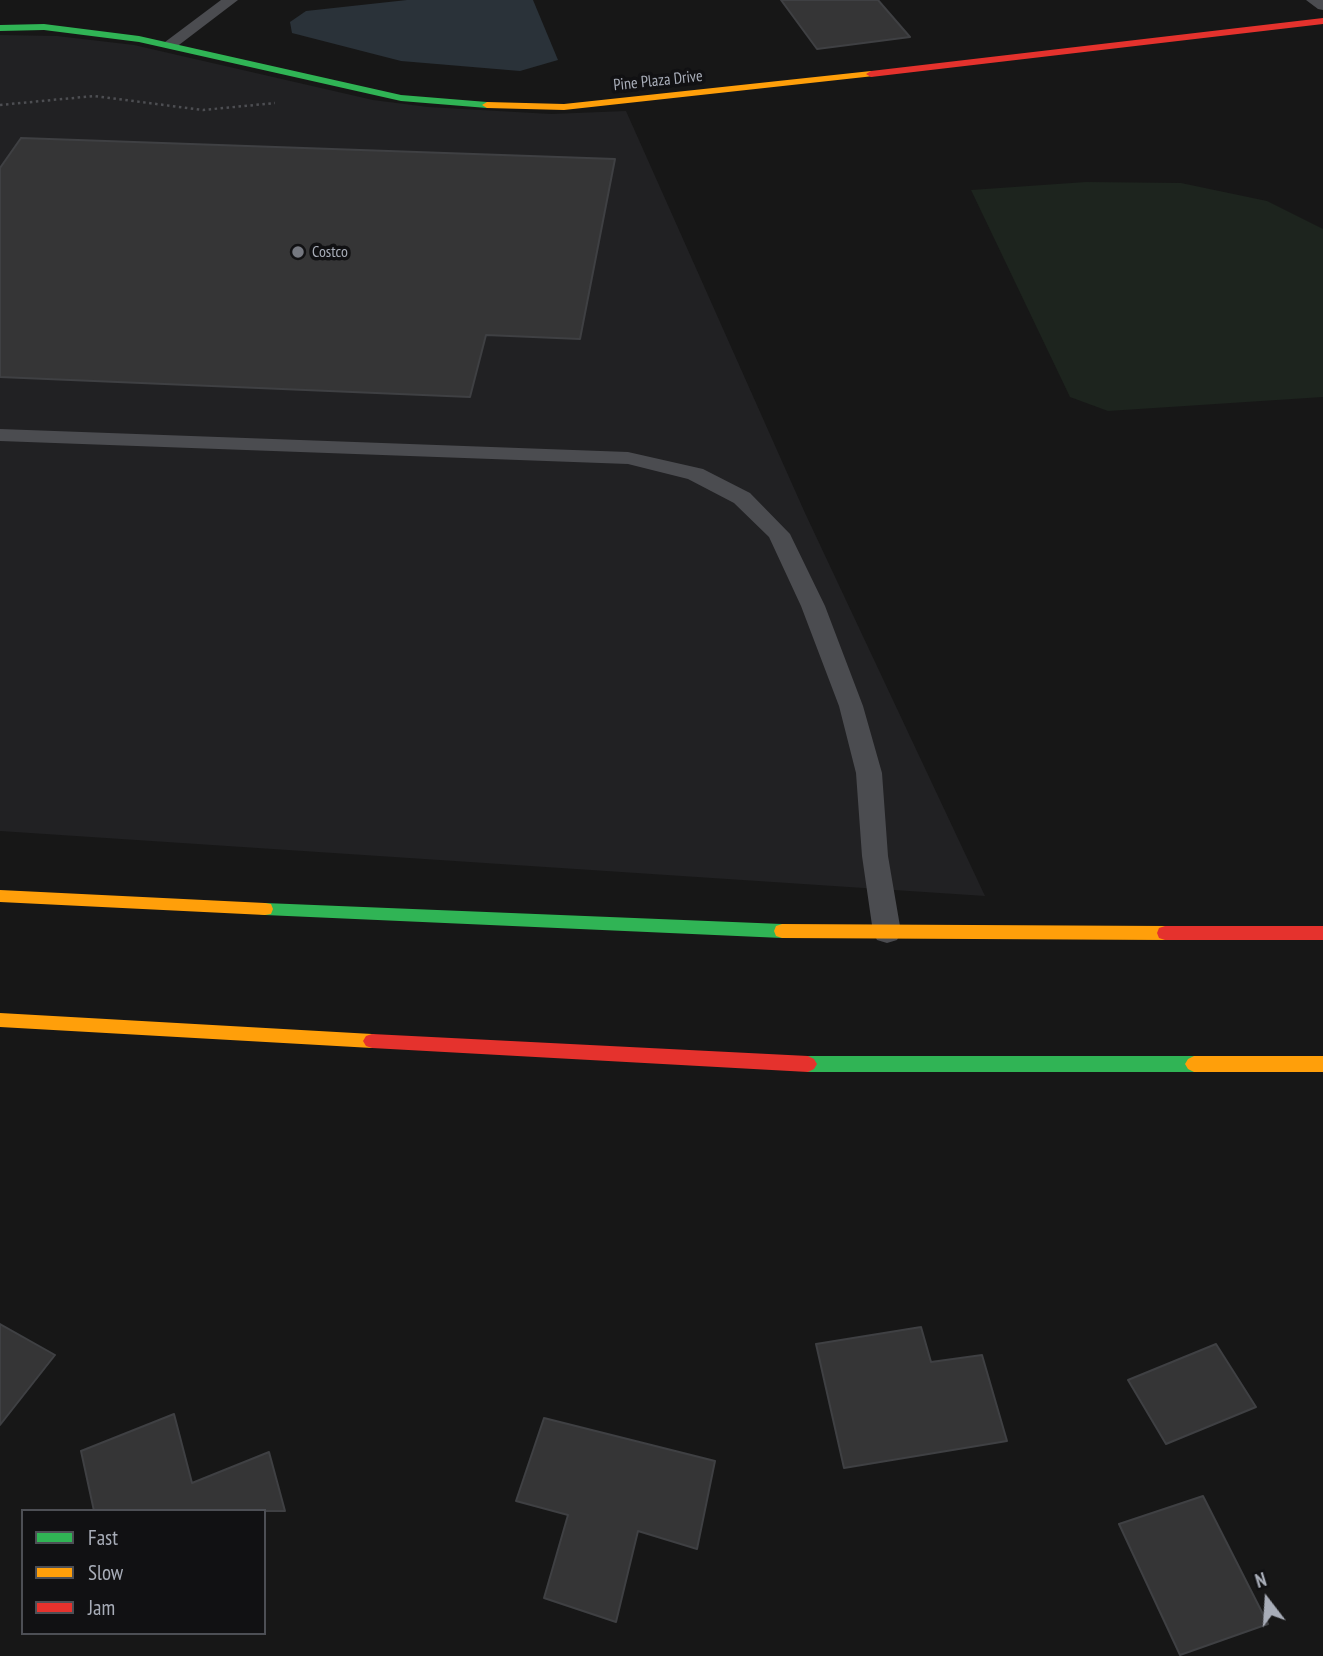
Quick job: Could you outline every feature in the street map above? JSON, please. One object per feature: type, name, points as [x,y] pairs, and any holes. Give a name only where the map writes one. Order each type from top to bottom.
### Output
[{"type":"main road","name":"Pine Plaza Drive","points":[[0,28],[104,33],[170,45],[401,98],[474,105],[564,107],[691,95],[1323,21]]},
{"type":"main road","points":[[0,896],[544,923],[799,932],[1323,933]]},
{"type":"main road","points":[[0,1020],[796,1063],[1323,1064]]},
{"type":"lane","points":[[170,45],[231,0]]},
{"type":"lane","points":[[1313,0],[1323,6]]},
{"type":"lane","points":[[0,435],[628,458],[695,474],[742,498],[779,534],[813,606],[850,706],[869,773],[874,856],[887,932]]},
{"type":"path","points":[[0,105],[94,96],[220,110],[282,101]]},
{"type":"shaded area","points":[[407,0],[533,0],[558,60],[520,71],[401,61],[292,33],[290,22],[306,11]]},
{"type":"shaded area","points":[[0,35],[57,36],[134,45],[373,100],[428,107],[551,114],[626,111],[805,513],[985,896],[0,831]]},
{"type":"shaded area","points":[[1086,182],[1181,183],[1267,201],[1323,229],[1323,397],[1108,411],[1070,397],[971,190]]},
{"type":"building","points":[[781,0],[878,0],[910,37],[817,49]]},
{"type":"building","name":"Costco","points":[[21,138],[615,159],[580,339],[486,335],[470,397],[0,377],[0,168]]},
{"type":"building","points":[[0,1324],[55,1355],[0,1425]]},
{"type":"building","points":[[921,1327],[931,1362],[982,1355],[1007,1441],[844,1468],[816,1344]]},
{"type":"building","points":[[1216,1344],[1256,1407],[1166,1444],[1128,1380]]},
{"type":"building","points":[[174,1414],[192,1483],[269,1452],[285,1511],[94,1509],[81,1451]]},
{"type":"building","points":[[544,1418],[715,1461],[697,1549],[638,1531],[616,1622],[544,1598],[568,1515],[516,1501]]},
{"type":"building","points":[[1203,1496],[1268,1624],[1180,1655],[1119,1524]]},
{"type":"traffic: fast","points":[[0,28],[44,27],[139,39],[401,98],[487,105]]},
{"type":"traffic: fast","points":[[265,909],[782,931]]},
{"type":"traffic: fast","points":[[808,1064],[1194,1064]]},
{"type":"traffic: slow","points":[[487,105],[564,107],[871,74]]},
{"type":"traffic: slow","points":[[0,896],[265,909]]},
{"type":"traffic: slow","points":[[782,931],[1165,933]]},
{"type":"traffic: slow","points":[[0,1020],[372,1041]]},
{"type":"traffic: slow","points":[[1194,1064],[1323,1064]]},
{"type":"traffic: jam","points":[[871,74],[1323,21]]},
{"type":"traffic: jam","points":[[1165,933],[1323,933]]},
{"type":"traffic: jam","points":[[372,1041],[808,1064]]},
{"type":"place","name":"Costco","points":[[298,252]]}]
